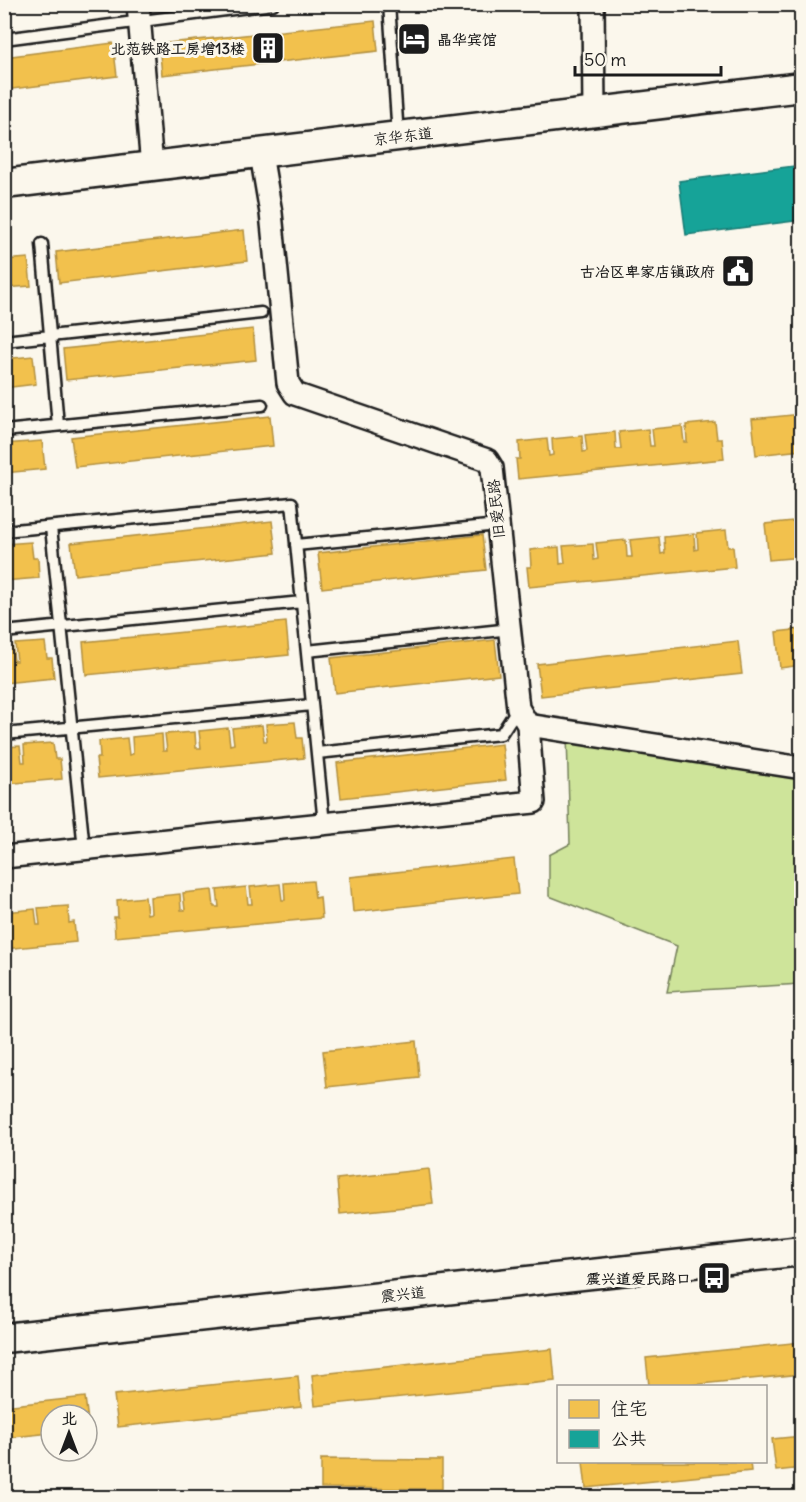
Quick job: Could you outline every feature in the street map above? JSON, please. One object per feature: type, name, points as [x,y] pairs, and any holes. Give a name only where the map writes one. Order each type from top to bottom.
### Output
[{"type":"main road","name":"京华东道","points":[[4,184],[801,87]]},
{"type":"main road","name":"震兴道","points":[[4,1338],[801,1251]]},
{"type":"street","points":[[593,4],[594,113]]},
{"type":"street","points":[[138,13],[152,167]]},
{"type":"street","name":"旧爱民路","points":[[261,154],[271,213],[288,384],[295,394],[487,460],[492,468],[534,802],[324,824]]},
{"type":"street","points":[[523,717],[801,768]]},
{"type":"street","points":[[4,857],[324,824]]},
{"type":"lane","points":[[4,39],[138,13],[273,4]]},
{"type":"lane","points":[[389,4],[398,137]]},
{"type":"lane","points":[[42,244],[58,425]]},
{"type":"lane","points":[[4,341],[261,313]]},
{"type":"lane","points":[[4,431],[262,405]]},
{"type":"lane","points":[[4,531],[292,503],[324,824]]},
{"type":"lane","points":[[296,545],[498,525]]},
{"type":"lane","points":[[51,527],[84,849]]},
{"type":"lane","points":[[4,632],[302,602]]},
{"type":"lane","points":[[307,651],[511,629]]},
{"type":"lane","points":[[4,734],[312,705]]},
{"type":"lane","points":[[317,753],[501,734],[523,717]]},
{"type":"green space","points":[[567,734],[801,768],[801,984],[667,992],[677,946],[549,896],[549,855],[570,844]]},
{"type":"building: 住宅","name":"北范铁路工房增13楼","points":[[375,21],[378,51],[162,75],[159,44]]},
{"type":"building: 住宅","points":[[113,43],[117,76],[4,90],[4,57]]},
{"type":"building: 住宅","points":[[244,230],[247,261],[59,283],[56,252]]},
{"type":"building: 住宅","points":[[28,258],[31,286],[4,288],[4,260]]},
{"type":"building: 住宅","points":[[253,329],[256,360],[66,380],[63,349]]},
{"type":"building: 住宅","points":[[33,356],[36,384],[4,388],[4,359]]},
{"type":"building: 住宅","points":[[802,414],[802,450],[756,455],[752,419]]},
{"type":"building: 住宅","points":[[270,416],[273,446],[75,467],[71,437]]},
{"type":"building: 住宅","points":[[715,422],[717,439],[722,439],[724,459],[518,479],[516,459],[520,459],[519,442],[547,439],[549,456],[553,455],[552,439],[582,436],[583,452],[587,451],[585,435],[615,432],[616,449],[621,449],[619,432],[648,429],[650,446],[654,446],[652,429],[682,426],[684,442],[687,442],[686,425]]},
{"type":"building: 住宅","points":[[42,441],[45,469],[4,473],[4,444]]},
{"type":"building: 住宅","points":[[802,520],[802,557],[769,560],[765,524]]},
{"type":"building: 住宅","points":[[272,521],[276,553],[75,575],[71,543]]},
{"type":"building: 住宅","points":[[726,530],[728,547],[733,547],[735,567],[529,587],[527,567],[531,567],[530,550],[559,547],[560,564],[565,563],[563,546],[593,544],[594,560],[598,559],[596,543],[626,540],[627,557],[632,557],[630,540],[659,537],[661,554],[665,553],[664,537],[694,534],[695,550],[698,549],[697,533]]},
{"type":"building: 住宅","points":[[482,535],[486,570],[322,588],[318,553]]},
{"type":"building: 住宅","points":[[31,542],[33,558],[38,558],[39,578],[4,581],[4,544]]},
{"type":"building: 住宅","points":[[286,622],[289,655],[86,675],[83,642]]},
{"type":"building: 住宅","points":[[802,629],[802,665],[780,668],[776,632]]},
{"type":"building: 住宅","points":[[495,640],[499,675],[335,693],[331,658]]},
{"type":"building: 住宅","points":[[738,641],[742,674],[541,696],[537,664]]},
{"type":"building: 住宅","points":[[45,642],[47,658],[52,658],[54,678],[4,683],[4,646],[12,645],[14,661],[17,661],[15,644]]},
{"type":"building: 住宅","points":[[295,722],[297,738],[302,738],[304,758],[98,778],[96,758],[100,758],[99,741],[127,738],[129,755],[133,754],[132,737],[162,734],[163,751],[167,751],[165,734],[195,732],[196,748],[201,748],[199,731],[228,728],[230,745],[234,744],[232,728],[262,725],[264,741],[267,741],[266,724]]},
{"type":"building: 住宅","points":[[53,743],[55,759],[60,759],[62,779],[4,784],[4,747],[20,746],[22,762],[25,762],[24,745]]},
{"type":"building: 住宅","points":[[502,744],[506,780],[341,798],[337,763]]},
{"type":"building: 住宅","points":[[514,859],[518,894],[353,912],[350,877]]},
{"type":"building: 住宅","points":[[313,881],[315,898],[320,897],[322,918],[115,937],[114,917],[118,917],[117,900],[145,897],[147,914],[151,913],[150,897],[180,894],[181,910],[185,910],[183,893],[212,890],[214,907],[219,907],[217,890],[246,887],[248,904],[252,904],[250,887],[280,884],[282,900],[285,900],[284,883]]},
{"type":"building: 住宅","points":[[68,906],[69,923],[74,922],[76,942],[4,949],[5,912],[35,909],[37,925],[40,925],[38,908]]},
{"type":"building: 住宅","points":[[416,1041],[419,1077],[327,1087],[323,1051]]},
{"type":"building: 住宅","points":[[429,1169],[433,1204],[340,1214],[337,1179]]},
{"type":"building: 住宅","points":[[802,1342],[802,1374],[690,1385],[649,1385],[646,1358]]},
{"type":"building: 住宅","points":[[552,1349],[555,1381],[315,1406],[312,1375]]},
{"type":"building: 住宅","points":[[298,1376],[301,1407],[118,1427],[114,1395]]},
{"type":"building: 住宅","points":[[85,1397],[86,1403],[39,1403],[39,1434],[4,1438],[4,1406]]},
{"type":"building: 住宅","points":[[802,1436],[802,1468],[776,1471],[772,1439]]},
{"type":"building: 住宅","points":[[321,1459],[442,1460],[442,1489],[321,1488]]},
{"type":"building: 住宅","points":[[583,1463],[750,1463],[751,1471],[586,1488]]},
{"type":"building: 公共","name":"古冶区卑家店镇政府","points":[[802,165],[802,220],[686,235],[679,181]]},
{"type":"place","name":"晶华宾馆","points":[[414,39]]},
{"type":"place","name":"北范铁路工房增13楼","points":[[268,48]]},
{"type":"place","name":"古冶区卑家店镇政府","points":[[738,271]]},
{"type":"place","name":"震兴道爱民路口","points":[[714,1278]]}]
